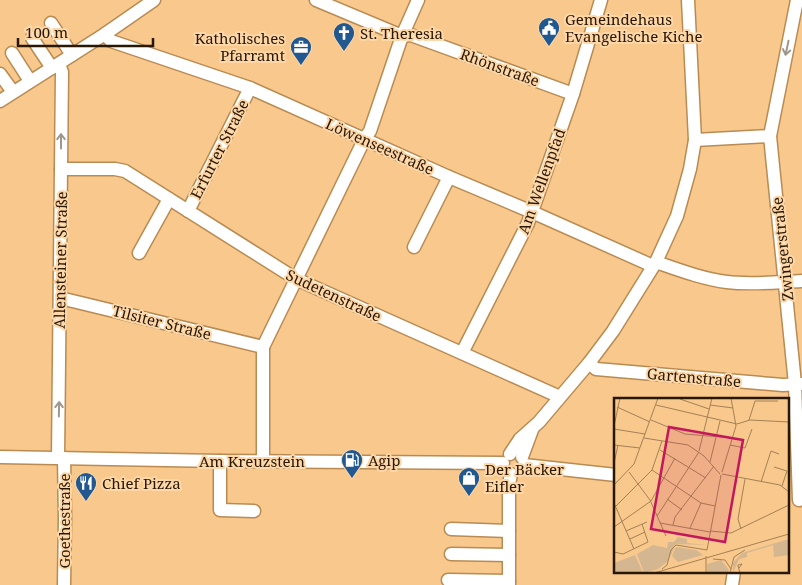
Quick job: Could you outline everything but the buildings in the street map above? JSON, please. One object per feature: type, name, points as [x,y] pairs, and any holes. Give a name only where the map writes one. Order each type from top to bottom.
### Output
[{"type":"street","points":[[0,101],[105,34],[154,0]]},
{"type":"street","name":"Rhönstraße","points":[[316,0],[402,36],[411,35],[573,94]]},
{"type":"street","points":[[263,461],[263,347],[370,131],[402,36],[418,0]]},
{"type":"street","name":"Am Wellenpfad","points":[[462,353],[528,224],[573,94],[601,0]]},
{"type":"street","points":[[448,580],[509,583],[509,484],[511,474],[505,469],[515,459],[520,439],[560,397],[613,331],[655,264],[669,234],[681,204],[695,140],[688,0]]},
{"type":"street","name":"Zwingerstraße","points":[[796,499],[799,384],[770,136],[797,0]]},
{"type":"street","points":[[51,23],[72,55]]},
{"type":"street","name":"Löwenseestraße","points":[[105,34],[111,41],[250,88],[449,177],[655,264],[726,282],[802,281]]},
{"type":"street","points":[[32,38],[56,66]]},
{"type":"street","points":[[12,53],[30,81]]},
{"type":"street","name":"Allensteiner Straße","points":[[56,66],[62,72],[61,458]]},
{"type":"street","points":[[0,74],[13,92]]},
{"type":"street","name":"Erfurter Straße","points":[[188,211],[250,88]]},
{"type":"street","points":[[695,140],[770,136]]},
{"type":"street","name":"Sudetenstraße","points":[[61,169],[122,170],[296,279],[560,397]]},
{"type":"street","points":[[414,247],[449,177]]},
{"type":"street","points":[[139,253],[169,199]]},
{"type":"street","name":"Tilsiter Straße","points":[[60,298],[263,347]]},
{"type":"street","name":"Gartenstraße","points":[[589,363],[596,369],[774,384],[799,384]]},
{"type":"street","name":"Am Kreuzstein","points":[[0,457],[220,461],[515,459],[614,475]]},
{"type":"street","name":"Goethestraße","points":[[61,458],[65,518],[64,585]]},
{"type":"street","points":[[220,461],[220,510],[254,511]]},
{"type":"street","points":[[451,529],[509,531]]},
{"type":"street","points":[[451,554],[509,556]]},
{"type":"street","points":[[732,585],[734,572]]},
{"type":"place","name":"Gemeindehaus Evangelische Kiche","points":[[549,47]]},
{"type":"place","name":"St. Theresia","points":[[344,52]]},
{"type":"place","name":"Katholisches Pfarramt","points":[[301,66]]},
{"type":"place","name":"Agip","points":[[352,479]]},
{"type":"place","name":"Der Bäcker Eifler","points":[[469,497]]},
{"type":"place","name":"Chief Pizza","points":[[86,502]]}]
